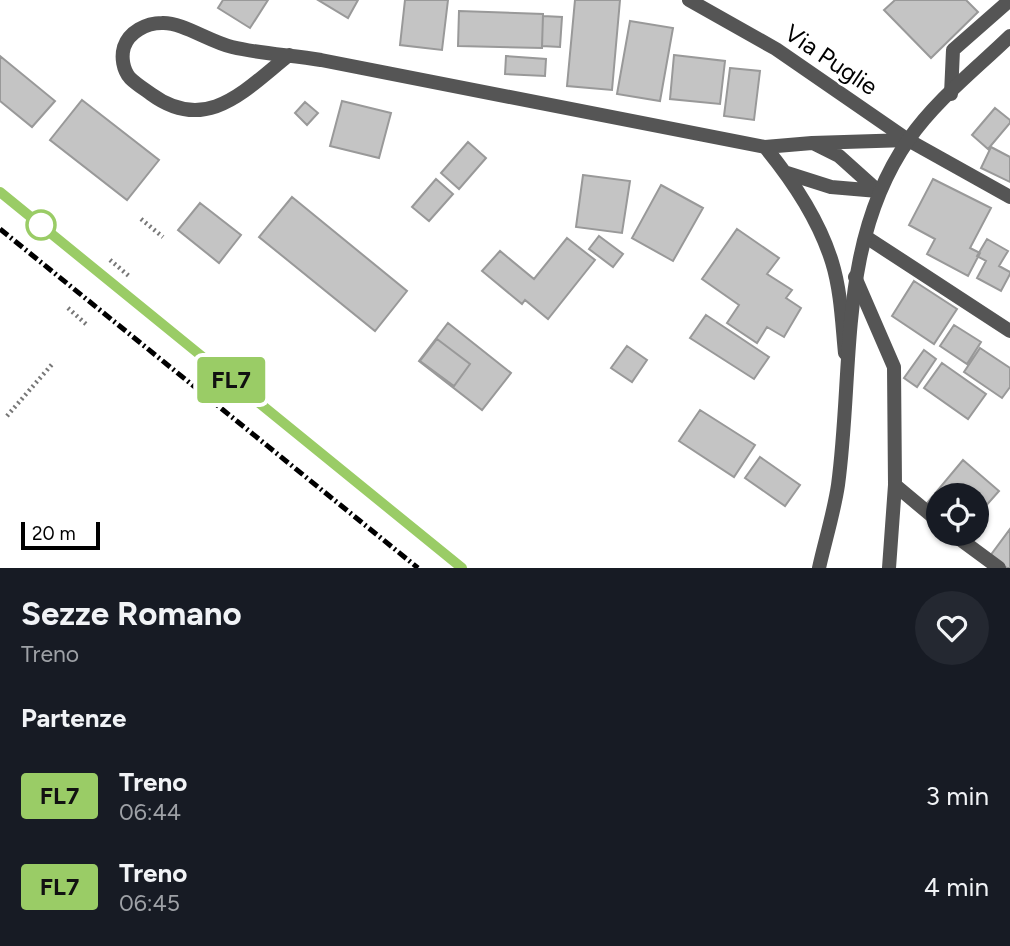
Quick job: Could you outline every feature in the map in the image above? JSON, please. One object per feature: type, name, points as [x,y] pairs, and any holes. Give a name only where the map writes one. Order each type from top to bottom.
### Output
[{"type":"street","name":"Via Puglie","points":[[689,0],[776,48],[908,140],[1010,197]]},
{"type":"street","points":[[951,94],[953,50],[1010,0]]},
{"type":"street","points":[[289,55],[229,102],[198,110],[177,108],[161,101],[127,74],[123,61],[125,45],[130,37],[144,27],[162,23],[181,27],[232,47],[289,55],[321,60],[765,147],[908,140]]},
{"type":"street","points":[[819,568],[838,485],[855,277],[878,191],[908,140],[924,119],[1010,36]]},
{"type":"street","points":[[812,143],[839,156],[878,191]]},
{"type":"street","points":[[765,147],[786,173],[818,227],[832,263],[839,293],[846,367]]},
{"type":"street","points":[[786,173],[831,187],[878,191]]},
{"type":"street","points":[[866,237],[1010,331]]},
{"type":"street","points":[[855,277],[894,367],[895,485],[889,568]]},
{"type":"street","points":[[895,485],[926,511]]},
{"type":"street","points":[[969,546],[999,568]]},
{"type":"path","points":[[141,219],[163,237]]},
{"type":"path","points":[[110,260],[129,276]]},
{"type":"path","points":[[68,308],[86,325]]},
{"type":"path","points":[[7,416],[54,362]]},
{"type":"building","points":[[223,0],[268,0],[250,28],[218,8]]},
{"type":"building","points":[[318,0],[358,0],[348,18]]},
{"type":"building","points":[[405,0],[448,0],[442,50],[400,45]]},
{"type":"building","points":[[575,0],[620,0],[612,90],[567,86]]},
{"type":"building","points":[[895,0],[966,0],[978,12],[931,58],[884,10]]},
{"type":"building","points":[[459,11],[543,14],[542,48],[458,46]]},
{"type":"building","points":[[543,16],[562,17],[560,47],[542,46]]},
{"type":"building","points":[[630,21],[673,28],[660,101],[617,94]]},
{"type":"building","points":[[674,55],[725,61],[720,104],[670,99]]},
{"type":"building","points":[[0,56],[55,101],[32,127],[0,101]]},
{"type":"building","points":[[506,56],[546,59],[545,76],[505,74]]},
{"type":"building","points":[[730,68],[760,71],[754,120],[724,116]]},
{"type":"building","points":[[82,100],[159,160],[127,200],[50,140]]},
{"type":"building","points":[[342,101],[391,113],[379,158],[330,146]]},
{"type":"building","points":[[305,102],[318,113],[307,125],[295,113]]},
{"type":"building","points":[[995,108],[1010,120],[1010,123],[988,149],[972,135]]},
{"type":"building","points":[[468,142],[486,158],[459,189],[441,173]]},
{"type":"building","points":[[991,147],[1010,157],[1010,182],[981,168]]},
{"type":"building","points":[[583,175],[630,181],[622,233],[576,227]]},
{"type":"building","points":[[436,179],[453,194],[429,221],[412,207]]},
{"type":"building","points":[[933,179],[991,208],[970,248],[980,253],[968,276],[927,254],[935,239],[909,225]]},
{"type":"building","points":[[661,185],[703,208],[673,261],[632,238]]},
{"type":"building","points":[[292,197],[407,291],[375,331],[259,237]]},
{"type":"building","points":[[200,203],[241,235],[219,263],[178,230]]},
{"type":"building","points":[[737,229],[779,258],[767,274],[792,290],[786,298],[801,308],[784,337],[767,327],[757,343],[727,323],[739,305],[702,279]]},
{"type":"building","points":[[599,236],[623,254],[613,267],[589,249]]},
{"type":"building","points":[[567,238],[595,260],[548,319],[525,300],[522,304],[482,271],[500,251],[534,279]]},
{"type":"building","points":[[987,239],[1008,251],[999,266],[1010,272],[1001,291],[977,278],[986,261],[977,256]]},
{"type":"building","points":[[914,281],[957,309],[934,344],[892,316]]},
{"type":"building","points":[[706,315],[769,357],[754,379],[690,338]]},
{"type":"building","points":[[448,323],[511,373],[482,410],[419,361]]},
{"type":"building","points":[[954,325],[981,342],[967,364],[940,346]]},
{"type":"building","points":[[437,339],[470,364],[454,386],[420,361]]},
{"type":"building","points":[[627,346],[647,360],[632,382],[611,368]]},
{"type":"building","points":[[980,348],[1010,368],[1010,387],[1002,398],[964,372]]},
{"type":"building","points":[[924,350],[936,359],[917,387],[904,378]]},
{"type":"building","points":[[942,363],[986,394],[968,419],[924,388]]},
{"type":"building","points":[[700,410],[755,445],[734,477],[679,441]]},
{"type":"building","points":[[760,457],[800,485],[785,506],[745,478]]},
{"type":"building","points":[[963,460],[999,491],[989,502],[989,483],[944,483]]},
{"type":"building","points":[[1010,529],[1010,568],[1007,568],[990,556]]},
{"type":"railway","points":[[0,192],[462,568]]},
{"type":"railway","points":[[0,229],[418,568]]},
{"type":"train","name":"FL7","points":[[0,192],[462,568]]}]
